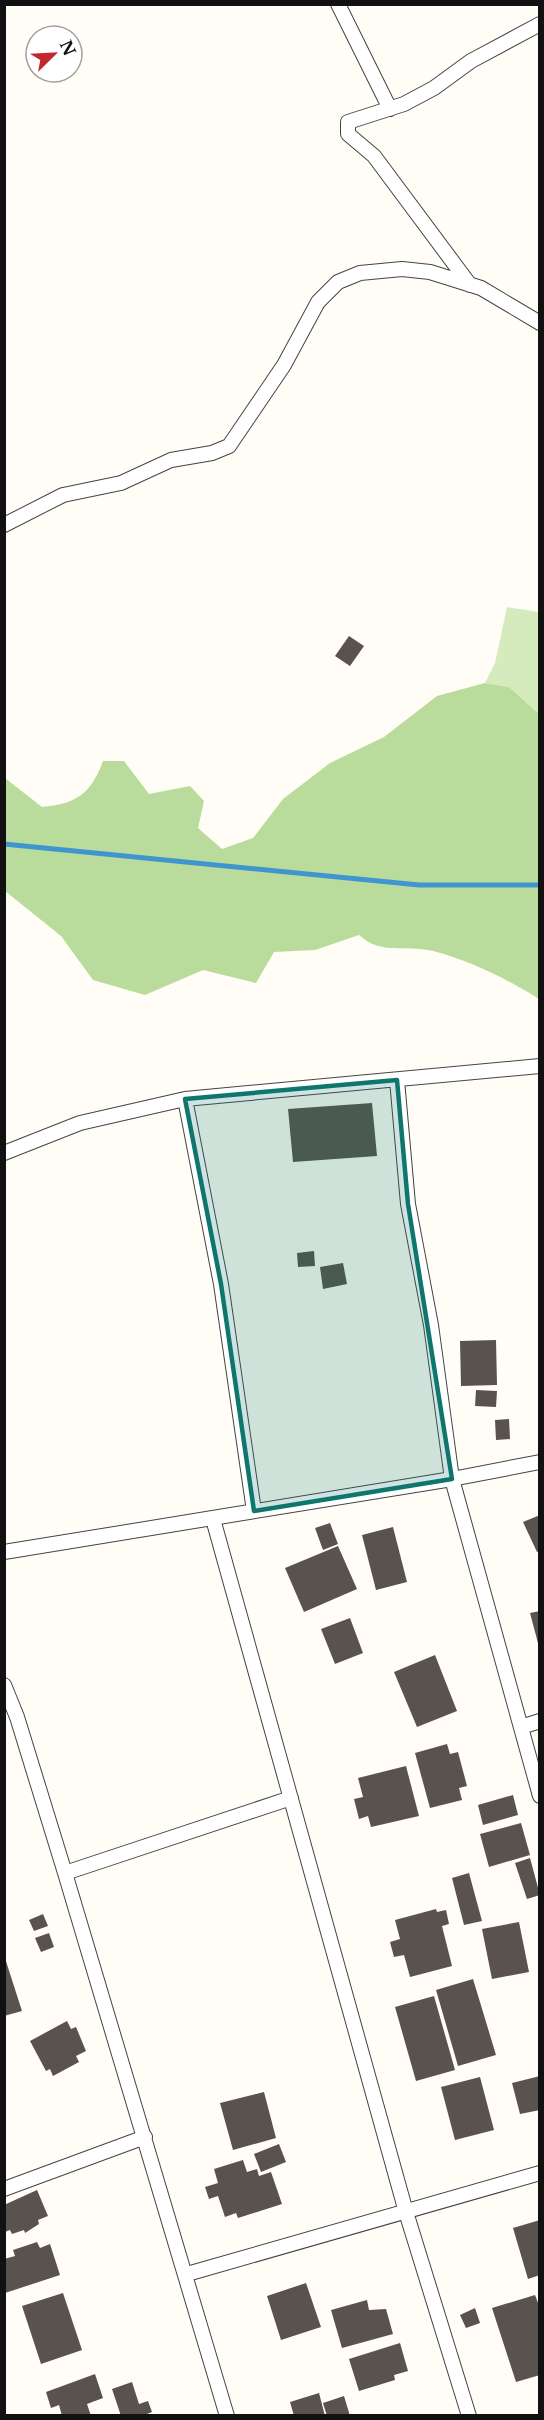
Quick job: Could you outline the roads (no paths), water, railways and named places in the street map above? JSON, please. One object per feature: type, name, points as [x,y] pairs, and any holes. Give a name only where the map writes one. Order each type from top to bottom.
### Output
[{"type":"street","points":[[338,4],[390,109]]},
{"type":"street","points":[[470,285],[374,156],[348,134],[348,122],[390,109],[434,88],[471,61],[540,24]]},
{"type":"street","points":[[4,525],[63,495],[121,483],[171,460],[212,453],[229,446],[284,365],[318,302],[338,282],[360,273],[402,269],[430,272],[481,288],[540,323]]},
{"type":"street","points":[[4,1153],[80,1124],[185,1099],[540,1066]]},
{"type":"street","points":[[397,1080],[408,1204],[431,1325],[452,1479],[540,1796]]},
{"type":"street","points":[[185,1099],[221,1284],[254,1511]]},
{"type":"street","points":[[4,1552],[452,1479],[540,1461]]},
{"type":"street","points":[[213,1519],[405,2212],[469,2415]]},
{"type":"street","points":[[4,1685],[17,1717],[65,1874],[187,2274],[227,2415]]},
{"type":"street","points":[[521,1726],[540,1721]]},
{"type":"street","points":[[65,1874],[291,1798]]},
{"type":"street","points":[[4,2189],[145,2137]]},
{"type":"street","points":[[187,2274],[540,2173]]},
{"type":"waterway","points":[[4,844],[419,885],[540,885]]}]
